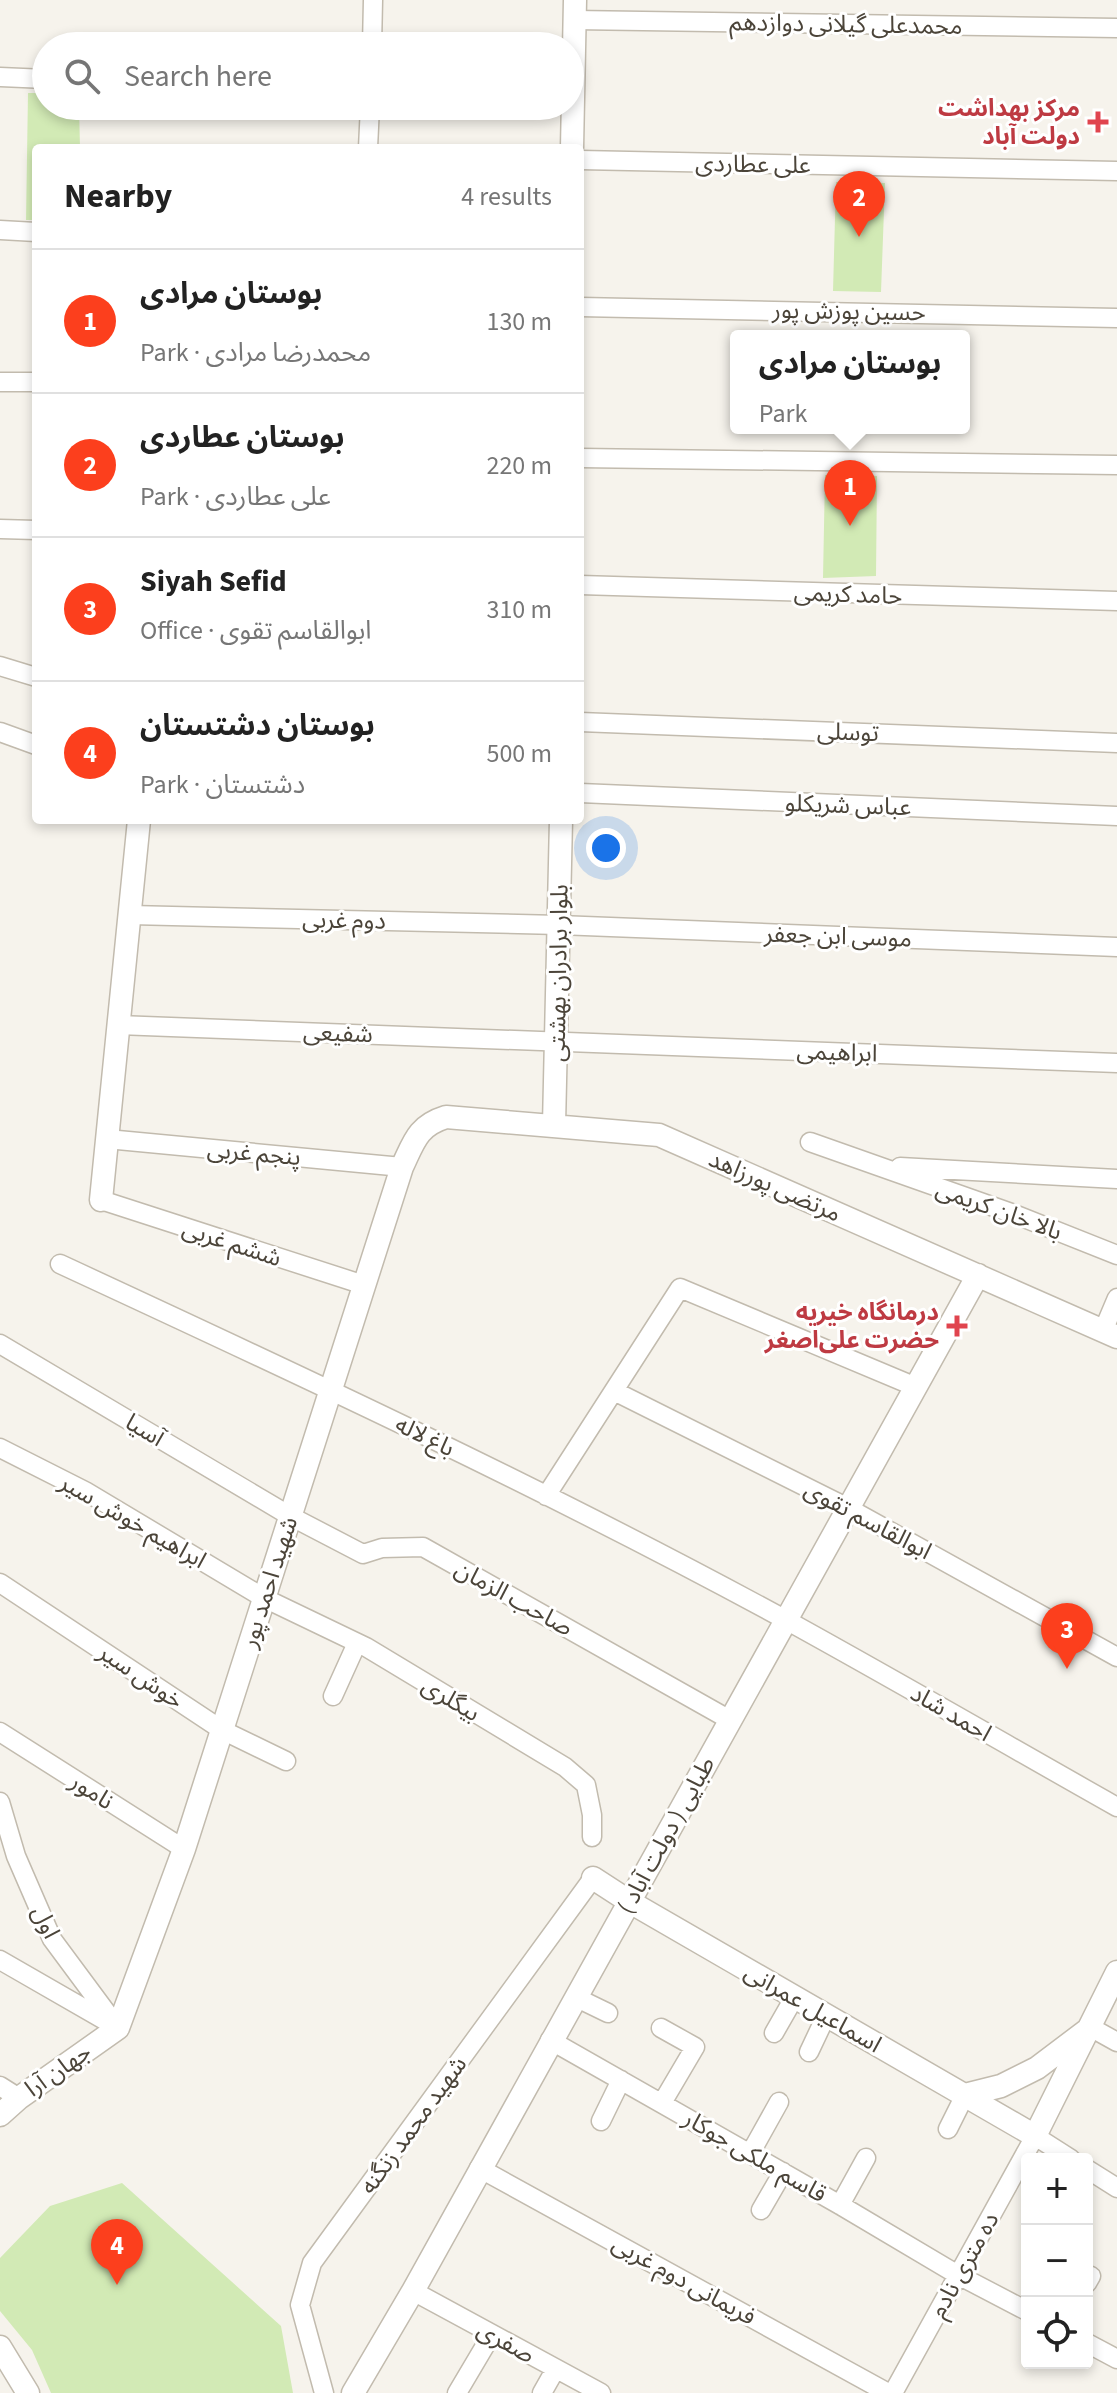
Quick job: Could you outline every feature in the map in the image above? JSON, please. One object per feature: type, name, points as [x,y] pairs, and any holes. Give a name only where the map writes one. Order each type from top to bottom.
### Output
[{"type":"street","points":[[372,32],[373,0]]},
{"type":"street","points":[[574,10],[574,32]]},
{"type":"street","name":"محمدعلی گیلانی دوازدهم","points":[[574,10],[1117,28]]},
{"type":"street","points":[[0,77],[32,78]]},
{"type":"street","points":[[368,144],[369,120]]},
{"type":"street","points":[[572,120],[572,144]]},
{"type":"street","name":"علی عطاردی","points":[[584,160],[1117,171]]},
{"type":"street","points":[[0,230],[32,232]]},
{"type":"street","name":"حسین پوزش پور","points":[[584,307],[1117,318]]},
{"type":"street","points":[[0,382],[32,382]]},
{"type":"street","points":[[584,458],[1117,465]]},
{"type":"street","points":[[0,529],[32,530]]},
{"type":"street","name":"حامد کریمی","points":[[584,585],[1117,601]]},
{"type":"street","points":[[0,666],[32,676]]},
{"type":"street","name":"توسلی","points":[[584,722],[1117,743]]},
{"type":"street","points":[[0,732],[32,744]]},
{"type":"street","name":"عباس شریکلو","points":[[584,793],[1117,816]]},
{"type":"street","points":[[101,1200],[139,824]]},
{"type":"street","name":"بلوار برادران بهشتی","points":[[554,1125],[561,824]]},
{"type":"street","name":"دوم غربی","points":[[130,915],[559,925]]},
{"type":"street","name":"موسی ابن جعفر","points":[[559,925],[1117,947]]},
{"type":"street","name":"شفیعی","points":[[118,1025],[557,1041]]},
{"type":"street","name":"ابراهیمی","points":[[557,1041],[1117,1063]]},
{"type":"street","name":"مرتضی پورزاهد","points":[[417,1134],[432,1122],[446,1117],[659,1135],[1110,1334]]},
{"type":"street","name":"شهید احمد پور","points":[[118,2028],[184,1849],[402,1167],[417,1134]]},
{"type":"street","name":"پنجم غربی","points":[[107,1139],[402,1167]]},
{"type":"street","name":"بالا خان کریمی","points":[[810,1142],[1014,1214],[1117,1255]]},
{"type":"street","name":"بالا خان کریمی","points":[[880,1166],[1117,1179]]},
{"type":"street","name":"ششم غربی","points":[[101,1200],[364,1285]]},
{"type":"street","name":"باغ لاله","points":[[60,1264],[331,1389],[785,1619]]},
{"type":"street","name":"طبایی ( دولت آباد )","points":[[353,2393],[413,2291],[978,1275]]},
{"type":"street","points":[[546,1496],[680,1288],[916,1387]]},
{"type":"street","points":[[1110,1334],[1117,1298]]},
{"type":"street","name":"آسیا","points":[[0,1344],[290,1516]]},
{"type":"street","name":"ابوالقاسم تقوی","points":[[614,1391],[848,1508],[1117,1657]]},
{"type":"street","name":"ابراهیم خوش سیر","points":[[0,1448],[85,1491],[264,1598]]},
{"type":"street","name":"صاحب الزمان","points":[[290,1516],[363,1554],[382,1548],[423,1547],[730,1720]]},
{"type":"street","name":"خوش سیر","points":[[0,1583],[222,1730],[286,1761]]},
{"type":"street","name":"بیگلری","points":[[264,1598],[357,1643],[565,1767],[586,1785],[592,1815],[592,1837]]},
{"type":"street","name":"احمد شاد","points":[[785,1619],[1117,1807]]},
{"type":"street","points":[[333,1696],[357,1643]]},
{"type":"street","name":"نامور","points":[[0,1732],[184,1849]]},
{"type":"street","name":"اول","points":[[0,1802],[8,1852],[52,1939],[118,2028]]},
{"type":"street","name":"اسماعیل عمرانی","points":[[593,1878],[1035,2136]]},
{"type":"street","name":"شهید محمد زنگنه","points":[[324,2393],[300,2305],[312,2263],[593,1878]]},
{"type":"street","points":[[0,1960],[118,2028]]},
{"type":"street","points":[[1062,2153],[1035,2136],[1117,1972]]},
{"type":"street","points":[[575,1997],[608,2013]]},
{"type":"street","points":[[774,2033],[794,1998]]},
{"type":"street","points":[[809,2052],[826,2016]]},
{"type":"street","points":[[1090,2027],[1117,2042]]},
{"type":"street","points":[[948,2129],[965,2095],[1001,2086],[1037,2068],[1090,2027]]},
{"type":"street","name":"جهان آرا","points":[[0,2115],[10,2092],[118,2028]]},
{"type":"street","points":[[661,2028],[695,2047],[662,2103]]},
{"type":"street","name":"قاسم ملکی جوکار","points":[[550,2040],[958,2275],[1021,2308]]},
{"type":"street","points":[[601,2121],[621,2080]]},
{"type":"street","points":[[750,2154],[779,2102]]},
{"type":"street","name":"ده متری نادم","points":[[891,2393],[1035,2136]]},
{"type":"street","points":[[840,2205],[866,2158]]},
{"type":"street","name":"فریمانی دوم غربی","points":[[479,2168],[891,2393]]},
{"type":"street","points":[[761,2210],[783,2172]]},
{"type":"street","points":[[1093,2172],[1115,2182]]},
{"type":"street","name":"صفری","points":[[413,2291],[601,2393]]},
{"type":"street","points":[[457,2393],[492,2334]]},
{"type":"street","points":[[1093,2346],[1116,2357]]},
{"type":"street","points":[[0,2347],[28,2393]]},
{"type":"street","points":[[542,2393],[555,2370]]},
{"type":"green space","points":[[28,93],[32,93],[32,120],[79,120],[80,144],[32,144],[32,220],[26,220]]},
{"type":"green space","points":[[836,182],[885,183],[881,292],[833,291]]},
{"type":"green space","points":[[825,475],[877,476],[876,576],[823,578]]},
{"type":"green space","points":[[122,2183],[281,2326],[293,2393],[51,2393],[32,2350],[0,2311],[0,2258],[50,2206]]},
{"type":"place","name":"مرکز بهداشت دولت آباد","points":[[1098,122]]},
{"type":"place","name":"بوستان عطاردی","points":[[859,237]]},
{"type":"place","name":"بوستان مرادی","points":[[850,526]]},
{"type":"place","name":"درمانگاه خیریه حضرت علی‌اصغر","points":[[957,1326]]},
{"type":"place","name":"Siyah Sefid","points":[[1067,1669]]},
{"type":"place","name":"بوستان دشتستان","points":[[117,2285]]}]
